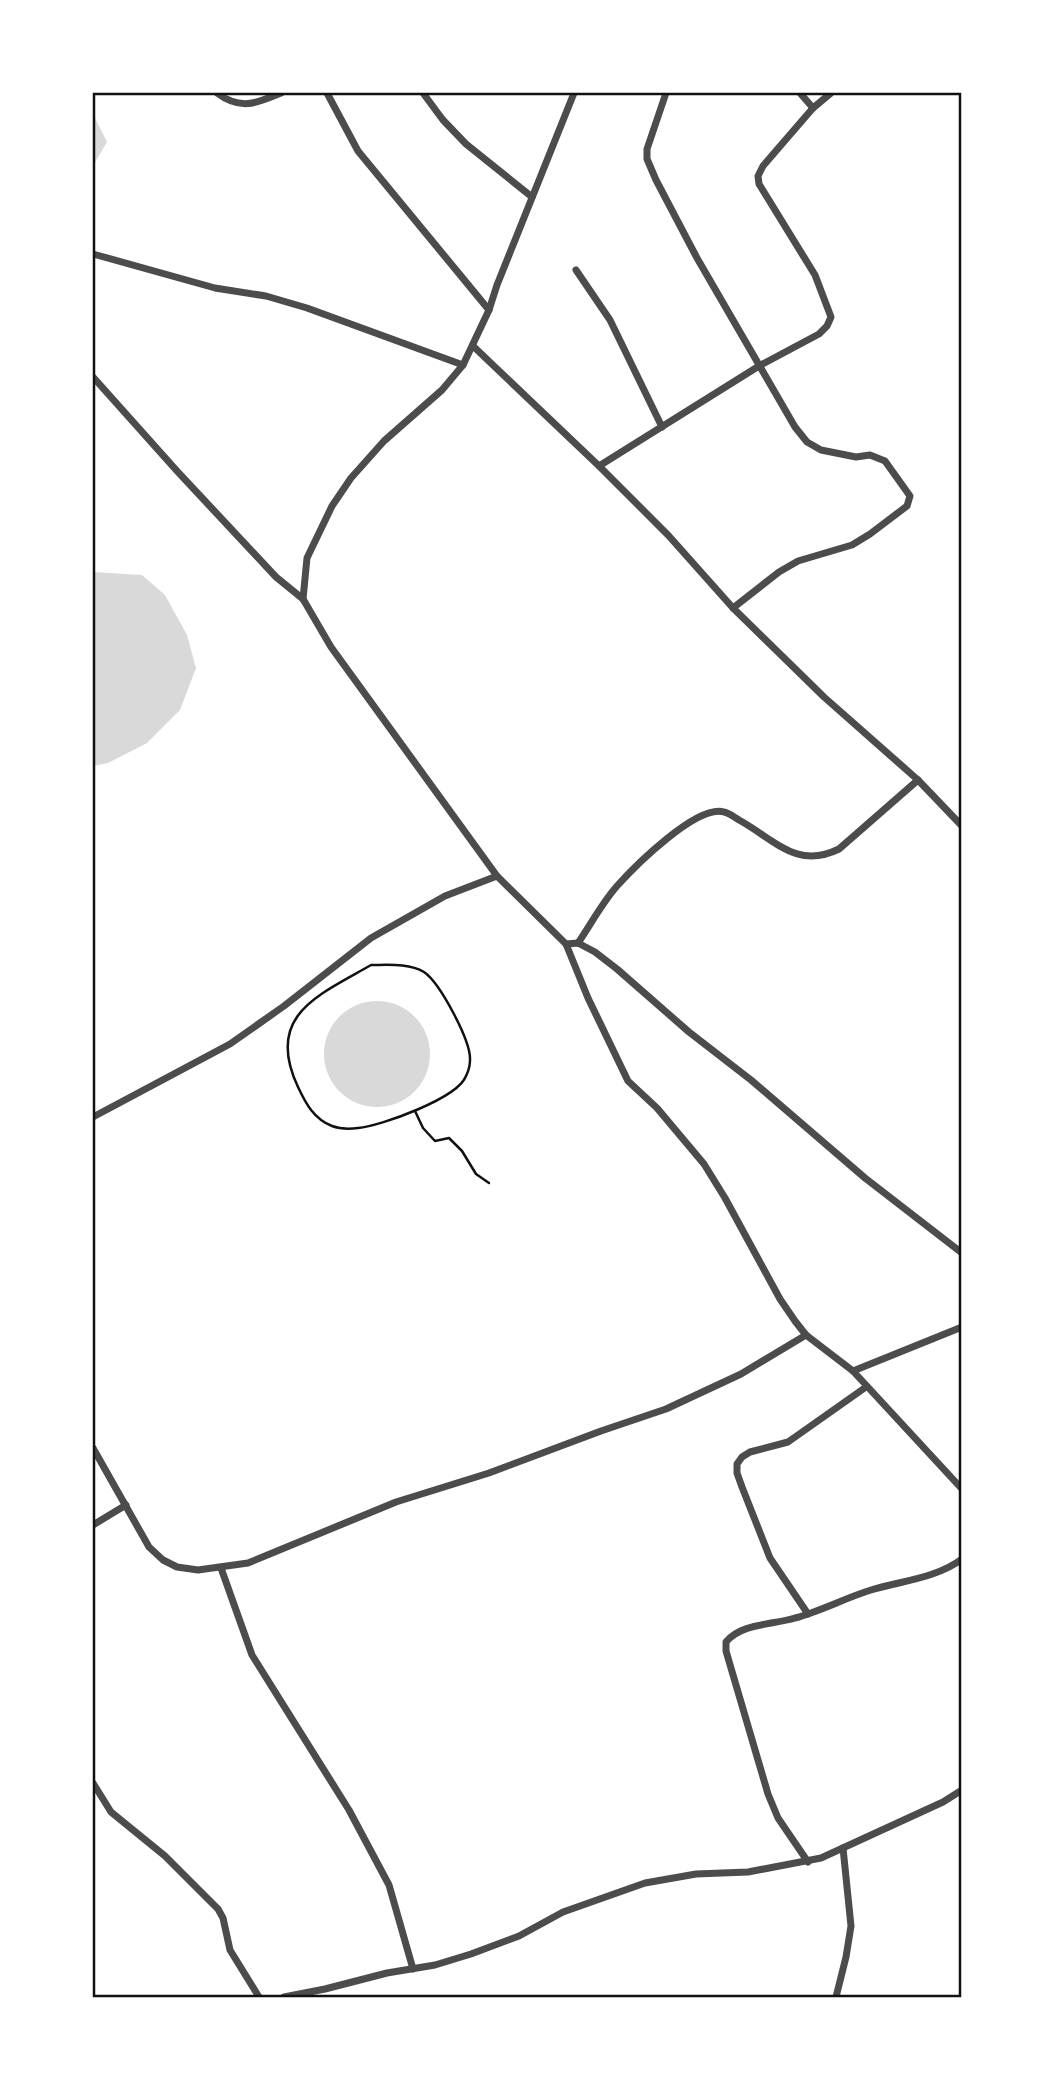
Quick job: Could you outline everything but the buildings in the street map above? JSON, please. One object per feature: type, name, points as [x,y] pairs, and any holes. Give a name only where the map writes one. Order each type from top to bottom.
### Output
[{"type":"street","points":[[217,93],[226,100],[252,104],[281,93]]},
{"type":"street","points":[[327,93],[358,151],[489,310]]},
{"type":"street","points":[[423,93],[443,120],[466,144],[532,197]]},
{"type":"street","points":[[303,598],[307,558],[338,497],[384,441],[442,390],[463,365],[489,310],[574,93]]},
{"type":"street","points":[[666,93],[647,149],[647,159],[697,258],[795,427],[807,442],[821,450],[856,457],[870,455],[885,461],[910,496],[907,506],[870,534],[852,545],[798,561],[779,572],[733,608]]},
{"type":"street","points":[[800,93],[813,108]]},
{"type":"street","points":[[599,466],[759,366],[819,334],[827,326],[831,317],[815,275],[759,184],[758,176],[763,166],[813,108],[831,93]]},
{"type":"street","points":[[93,254],[215,288],[266,296],[463,365]]},
{"type":"street","points":[[576,270],[610,320],[662,426]]},
{"type":"street","points":[[473,346],[668,535],[733,608],[824,697],[918,780],[962,826]]},
{"type":"street","points":[[93,377],[276,577],[303,598],[331,647],[497,876],[566,944],[588,998],[628,1081],[657,1108],[704,1164],[780,1299],[806,1335],[852,1371],[962,1489]]},
{"type":"street","points":[[578,943],[617,886],[670,835],[698,817],[710,812],[723,812],[796,855],[830,854],[848,842],[918,780]]},
{"type":"street","points":[[93,1117],[230,1044],[371,938],[445,896],[497,876]]},
{"type":"street","points":[[566,944],[578,943],[617,969],[866,1178],[962,1253]]},
{"type":"street","points":[[852,1371],[962,1326]]},
{"type":"street","points":[[93,1448],[149,1547],[163,1560],[177,1567],[198,1570],[221,1568],[248,1563],[396,1503],[489,1473],[666,1409],[741,1374],[806,1335]]},
{"type":"street","points":[[808,1614],[770,1558],[739,1480],[737,1464],[750,1452],[788,1441],[866,1387]]},
{"type":"street","points":[[93,1525],[126,1505]]},
{"type":"street","points":[[808,1861],[778,1818],[768,1794],[726,1651],[726,1642],[738,1631],[808,1614],[870,1591],[934,1573],[953,1566],[962,1559]]},
{"type":"street","points":[[221,1568],[252,1655],[354,1819],[389,1885],[413,1969]]},
{"type":"street","points":[[93,1783],[111,1812],[165,1856],[218,1909],[223,1918],[230,1950],[259,1997]]},
{"type":"street","points":[[284,1997],[435,1965],[471,1954],[519,1936],[563,1912],[645,1883],[696,1874],[748,1872],[821,1858],[943,1802],[962,1790]]},
{"type":"street","points":[[836,1997],[851,1926],[843,1849]]},
{"type":"path","points":[[371,965],[400,965],[422,971],[435,983],[449,1002],[470,1059],[466,1078],[461,1085],[415,1111],[367,1127],[337,1128],[318,1119],[310,1110],[290,1068],[287,1049],[291,1025],[296,1017],[305,1006],[331,987],[371,965]]},
{"type":"path","points":[[415,1111],[423,1128],[435,1141],[449,1138],[462,1151],[476,1174],[489,1183]]},
{"type":"shaded area","points":[[93,114],[107,142],[93,166]]},
{"type":"shaded area","points":[[93,572],[142,575],[165,595],[187,635],[196,668],[180,710],[147,743],[108,763],[93,766]]},
{"type":"shaded area","points":[[377,1001],[397,1005],[414,1017],[426,1034],[430,1054],[426,1074],[414,1091],[397,1103],[377,1107],[357,1103],[340,1091],[328,1074],[324,1054],[328,1034],[340,1017],[357,1005]]}]
